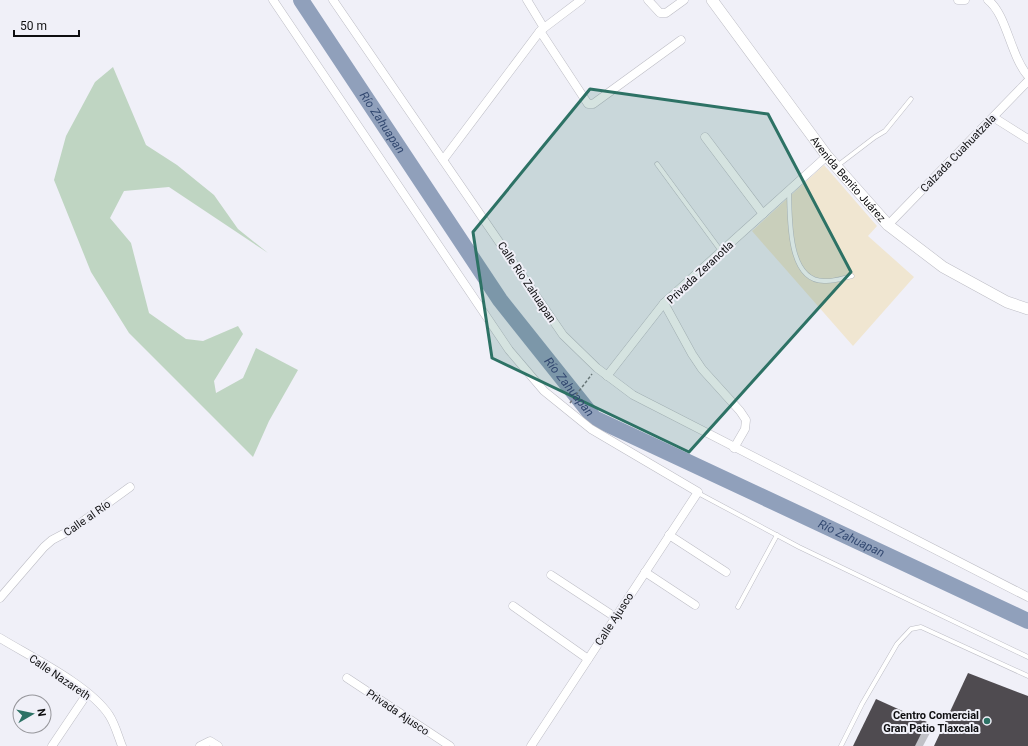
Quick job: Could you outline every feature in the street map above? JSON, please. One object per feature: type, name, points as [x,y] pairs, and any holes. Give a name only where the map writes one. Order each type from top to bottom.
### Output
[{"type":"main road","name":"Avenida Benito Juárez","points":[[712,0],[827,156],[888,225],[943,268],[1007,302],[1028,309]]},
{"type":"street","points":[[274,0],[509,350],[544,391],[591,429],[698,492]]},
{"type":"street","name":"Calle Río Zahuapan","points":[[333,0],[563,335],[607,376],[633,395],[734,448],[1028,597]]},
{"type":"street","points":[[527,0],[542,29],[588,104],[593,104],[681,40]]},
{"type":"street","points":[[443,160],[542,29],[581,0]]},
{"type":"street","points":[[648,0],[660,13],[666,13],[684,0]]},
{"type":"street","points":[[958,0],[965,0]]},
{"type":"street","points":[[988,0],[1001,19],[1019,66],[1028,76]]},
{"type":"street","name":"Calzada Cuahuatzala","points":[[888,225],[1028,81]]},
{"type":"street","points":[[993,117],[1028,139]]},
{"type":"street","points":[[705,137],[763,214]]},
{"type":"street","name":"Privada Zeranotla","points":[[734,448],[745,429],[746,420],[695,359],[664,303],[827,156]]},
{"type":"street","points":[[607,376],[664,303]]},
{"type":"street","name":"Calle al Río","points":[[0,598],[44,547],[52,540],[72,530],[130,487]]},
{"type":"street","name":"Calle Ajusco","points":[[531,746],[698,492]]},
{"type":"street","points":[[669,535],[726,572]]},
{"type":"street","points":[[644,572],[695,604]]},
{"type":"street","points":[[551,575],[615,618]]},
{"type":"street","points":[[513,606],[588,659]]},
{"type":"street","name":"Calle Nazareth","points":[[0,638],[69,680],[87,694],[109,716],[122,746]]},
{"type":"street","name":"Privada Ajusco","points":[[347,678],[450,746]]},
{"type":"street","points":[[52,746],[87,694]]},
{"type":"street","points":[[200,746],[210,741],[218,746]]},
{"type":"lane","points":[[836,166],[875,136],[885,131],[911,99]]},
{"type":"lane","points":[[656,164],[721,251]]},
{"type":"lane","points":[[789,191],[790,234],[797,263],[808,276],[823,282],[852,276]]},
{"type":"lane","points":[[698,492],[777,535],[1028,657]]},
{"type":"lane","points":[[738,607],[777,535]]},
{"type":"lane","points":[[841,746],[862,704],[897,644],[911,628],[921,627],[1028,676]]},
{"type":"path","points":[[572,400],[587,381]]},
{"type":"highlighted area","points":[[590,89],[768,114],[851,272],[689,452],[492,358],[473,232]]},
{"type":"shaded area","points":[[824,165],[877,226],[868,236],[914,277],[853,346],[752,231]]},
{"type":"green space","points":[[113,67],[146,145],[177,165],[214,195],[238,229],[268,253],[169,187],[124,191],[110,218],[131,243],[149,313],[186,339],[203,341],[238,326],[243,334],[214,381],[216,393],[243,378],[256,348],[298,370],[269,421],[253,457],[129,333],[91,272],[54,180],[66,136],[95,82]]},
{"type":"building","name":"Centro Comercial Gran Patio Tlaxcala","points":[[968,673],[1028,696],[1028,746],[934,746]]},
{"type":"building","name":"Centro Comercial Gran Patio Tlaxcala","points":[[876,699],[927,722],[915,746],[853,746]]},
{"type":"waterway","name":"Río Zahuapan","points":[[301,0],[500,300],[594,418],[1028,621]]},
{"type":"place","name":"Centro Comercial Gran Patio Tlaxcala","points":[[987,721]]}]
